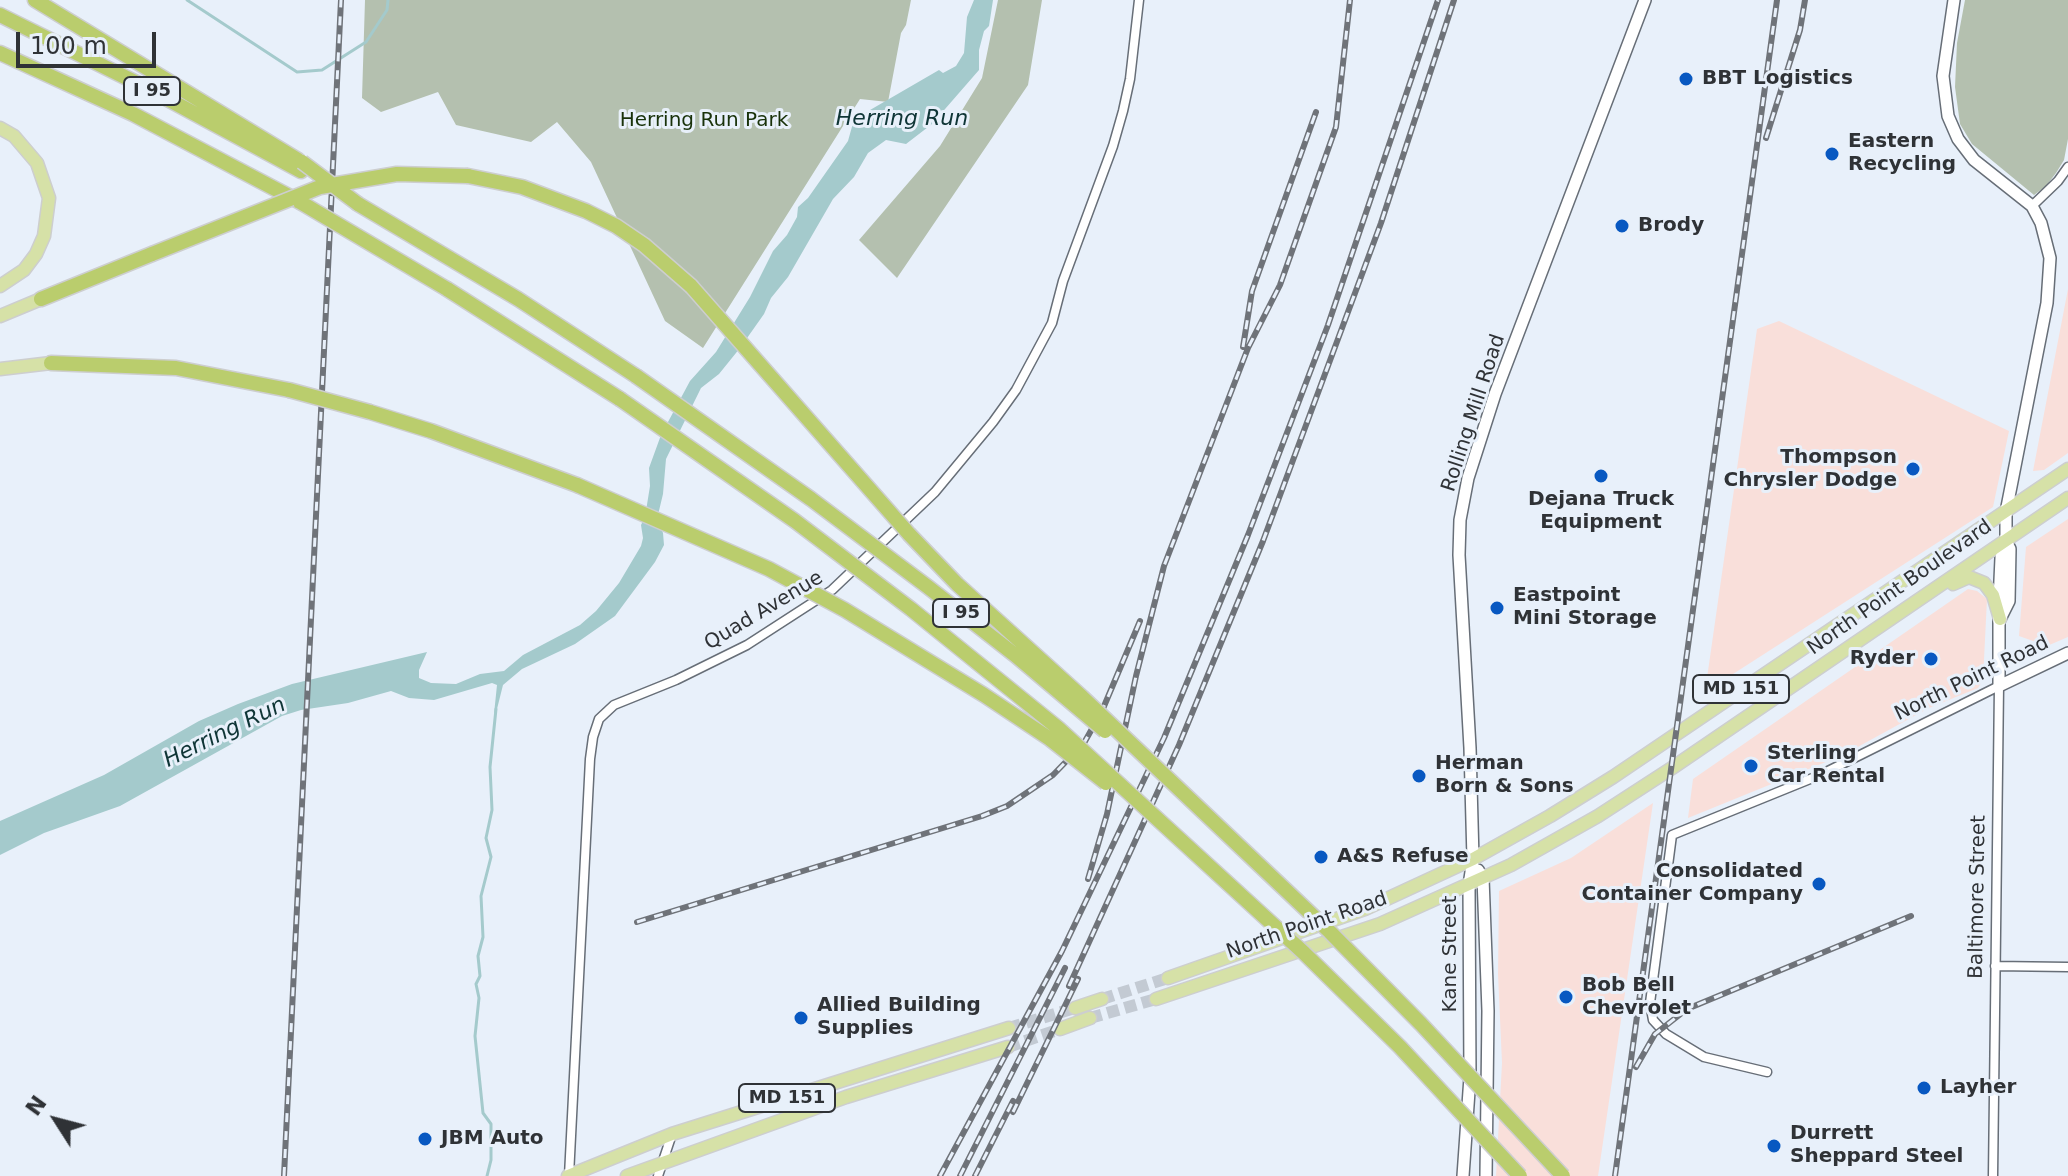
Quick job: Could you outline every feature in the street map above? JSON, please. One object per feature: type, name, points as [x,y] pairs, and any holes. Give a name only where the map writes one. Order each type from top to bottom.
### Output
[{"type":"highway","points":[[35,0],[302,167]]},
{"type":"highway","name":"I 95","points":[[0,15],[302,167],[636,376],[811,499],[990,635],[1268,873],[1421,1024],[1563,1176]]},
{"type":"highway","name":"I 95","points":[[0,53],[133,114],[300,202],[447,289],[620,399],[795,521],[911,609],[1058,728],[1192,849],[1400,1047],[1520,1176]]},
{"type":"highway","points":[[41,299],[320,187],[397,174],[468,176],[522,187],[586,211],[644,245],[691,286],[909,534],[957,584],[1268,873]]},
{"type":"highway","points":[[51,363],[176,368],[289,390],[370,412],[493,452],[577,485],[769,569],[857,617],[1050,739],[1192,849]]},
{"type":"main road","points":[[0,128],[14,136],[37,163],[49,198],[44,236],[36,254],[24,270],[0,286]]},
{"type":"main road","points":[[0,316],[41,299]]},
{"type":"main road","points":[[0,369],[51,363]]},
{"type":"main road","name":"North Point Boulevard","points":[[1473,859],[1613,777],[2068,469]]},
{"type":"main road","name":"North Point Boulevard","points":[[1469,885],[1625,799],[2068,498]]},
{"type":"main road","points":[[1914,604],[1969,577],[1990,589],[2000,619]]},
{"type":"main road","name":"North Point Road","points":[[1168,978],[1365,909],[1473,859]]},
{"type":"main road","name":"North Point Road","points":[[1156,999],[1380,924],[1469,885]]},
{"type":"main road","points":[[1335,920],[1341,937]]},
{"type":"main road","points":[[1075,1008],[1102,999]]},
{"type":"main road","points":[[1060,1029],[1090,1018]]},
{"type":"main road","name":"MD 151","points":[[568,1176],[672,1134],[1009,1028]]},
{"type":"main road","name":"MD 151","points":[[627,1176],[872,1089],[1008,1047]]},
{"type":"main road","points":[[867,1072],[872,1089]]},
{"type":"main road","points":[[785,1098],[790,1117]]},
{"type":"street","name":"Quad Avenue","points":[[568,1176],[590,759],[599,719],[614,705],[676,680],[747,645],[832,590],[935,492],[993,422],[1016,390],[1052,323],[1063,281],[1123,111],[1139,0]]},
{"type":"street","name":"Rolling Mill Road","points":[[1473,859],[1470,727],[1459,555],[1464,501],[1477,447],[1495,394],[1645,0]]},
{"type":"street","points":[[1954,0],[1943,76],[1944,102],[1968,153],[2032,206],[2068,167]]},
{"type":"street","name":"Baltimore Street","points":[[1993,1176],[2001,558],[2006,539],[2006,512],[2047,303],[2048,247],[2032,206]]},
{"type":"street","name":"North Point Road","points":[[1767,1072],[1704,1057],[1666,1034],[1653,1020],[1650,1003],[1672,835],[1820,775],[2068,653]]},
{"type":"street","name":"Kane Street","points":[[1473,859],[1483,878],[1488,1011],[1486,1176]]},
{"type":"street","name":"Kane Street","points":[[1463,1176],[1470,1077],[1469,885],[1473,859]]},
{"type":"street","points":[[1995,966],[2068,967]]},
{"type":"street","points":[[658,1176],[672,1134]]},
{"type":"shaded area","points":[[2068,289],[2068,453],[2044,470],[2033,471]]},
{"type":"shaded area","points":[[1779,321],[2009,431],[1993,507],[1705,692],[1757,329]]},
{"type":"shaded area","points":[[2068,519],[2068,637],[2047,646],[2019,636],[2026,547]]},
{"type":"shaded area","points":[[1968,589],[1977,591],[1987,599],[1983,680],[1978,688],[1929,708],[1843,755],[1688,818],[1693,779]]},
{"type":"shaded area","points":[[1653,803],[1598,1176],[1496,1176],[1502,1063],[1498,974],[1499,891],[1571,858]]},
{"type":"green space","name":"Herring Run Park","points":[[365,0],[911,0],[906,25],[901,33],[888,102],[860,99],[703,348],[665,321],[591,162],[557,122],[531,142],[456,125],[438,92],[381,112],[362,98]]},
{"type":"green space","points":[[998,0],[1042,0],[1028,85],[897,278],[859,240],[940,146],[982,78]]},
{"type":"green space","points":[[1965,0],[2068,0],[2068,139],[2064,160],[2046,186],[2034,195],[1972,144],[1960,124],[1955,87],[1957,43]]},
{"type":"water","name":"Herring Run","points":[[974,0],[993,0],[989,26],[984,31],[979,50],[979,70],[932,124],[906,144],[886,140],[868,153],[854,177],[833,199],[788,277],[740,348],[719,374],[701,388],[666,459],[657,519],[664,545],[615,616],[575,644],[522,669],[503,685],[494,714],[497,685],[492,683],[434,700],[409,698],[391,691],[348,703],[301,710],[282,716],[120,806],[44,833],[0,855],[0,821],[104,775],[199,721],[238,704],[292,684],[427,652],[419,678],[431,683],[456,684],[480,674],[504,671],[523,655],[580,625],[596,611],[619,583],[641,546],[641,525],[650,486],[649,468],[661,435],[690,381],[716,352],[750,297],[773,251],[787,235],[797,217],[798,207],[808,198],[848,141],[858,117],[939,70],[943,73],[956,66],[964,53],[967,17]]},
{"type":"waterway","points":[[187,0],[297,72],[322,70],[366,42],[387,10],[388,0]]},
{"type":"waterway","points":[[487,1176],[491,1160],[491,1124],[483,1113],[475,1036],[479,998],[476,984],[480,976],[478,956],[483,937],[481,896],[491,857],[486,838],[492,810],[490,767],[496,709]]},
{"type":"tunnel","points":[[1102,999],[1168,978]]},
{"type":"tunnel","points":[[1090,1018],[1156,999]]},
{"type":"tunnel","points":[[1009,1028],[1075,1008]]},
{"type":"tunnel","points":[[1008,1047],[1060,1029]]},
{"type":"railway","points":[[284,1176],[341,0]]},
{"type":"railway","points":[[1088,879],[1107,814],[1136,676],[1164,566],[1248,348],[1280,285],[1336,127],[1350,0]]},
{"type":"railway","points":[[940,1176],[1062,951],[1164,738],[1248,535],[1328,325],[1438,0]]},
{"type":"railway","points":[[1069,986],[1179,745],[1263,541],[1381,223],[1454,0]]},
{"type":"railway","points":[[1615,1176],[1777,0]]},
{"type":"railway","points":[[1766,138],[1800,30],[1805,0]]},
{"type":"railway","points":[[1243,347],[1252,291],[1316,112]]},
{"type":"railway","points":[[637,922],[1007,806],[1053,775],[1084,743],[1102,711],[1140,621]]},
{"type":"railway","points":[[1636,1067],[1655,1034],[1687,1009],[1911,916]]},
{"type":"railway","points":[[960,1176],[1065,968]]},
{"type":"railway","points":[[1013,1112],[1078,979]]},
{"type":"railway","points":[[975,1176],[1013,1101]]},
{"type":"place","name":"BBT Logistics","points":[[1686,79]]},
{"type":"place","name":"Eastern Recycling","points":[[1832,154]]},
{"type":"place","name":"Brody","points":[[1622,226]]},
{"type":"place","name":"Thompson Chrysler Dodge","points":[[1913,469]]},
{"type":"place","name":"Dejana Truck Equipment","points":[[1601,476]]},
{"type":"place","name":"Eastpoint Mini Storage","points":[[1497,608]]},
{"type":"place","name":"Ryder","points":[[1931,659]]},
{"type":"place","name":"Sterling Car Rental","points":[[1751,766]]},
{"type":"place","name":"Herman Born & Sons","points":[[1419,776]]},
{"type":"place","name":"A&S Refuse","points":[[1321,857]]},
{"type":"place","name":"Consolidated Container Company","points":[[1819,884]]},
{"type":"place","name":"Bob Bell Chevrolet","points":[[1566,997]]},
{"type":"place","name":"Allied Building Supplies","points":[[801,1018]]},
{"type":"place","name":"Layher","points":[[1924,1088]]},
{"type":"place","name":"JBM Auto","points":[[425,1139]]},
{"type":"place","name":"Durrett Sheppard Steel","points":[[1774,1146]]}]
